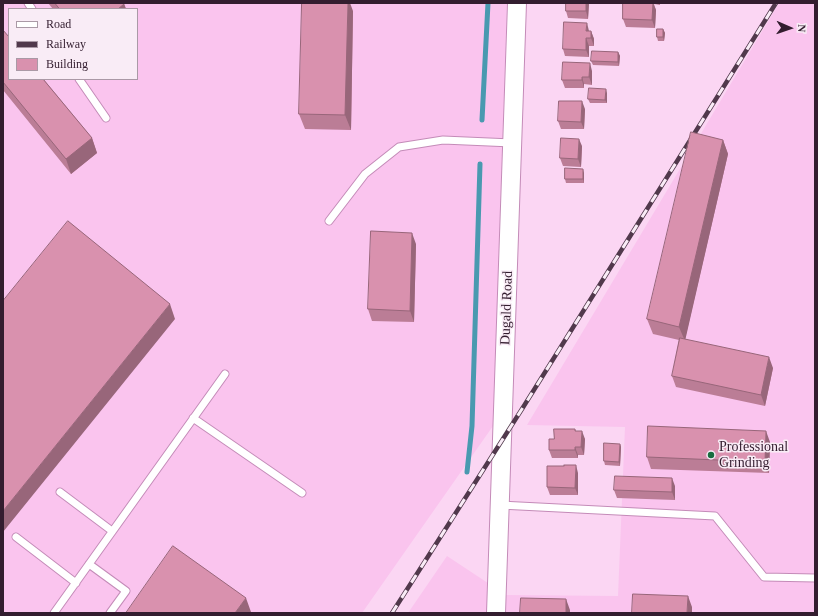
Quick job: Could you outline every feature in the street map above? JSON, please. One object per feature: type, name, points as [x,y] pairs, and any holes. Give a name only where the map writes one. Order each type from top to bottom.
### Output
[{"type":"street","name":"Dugald Road","points":[[496,613],[517,3]]},
{"type":"lane","points":[[81,80],[106,118]]},
{"type":"lane","points":[[329,221],[365,174],[399,147],[443,140],[512,143]]},
{"type":"lane","points":[[54,613],[225,374]]},
{"type":"lane","points":[[193,418],[302,493]]},
{"type":"lane","points":[[60,492],[112,531]]},
{"type":"lane","points":[[500,506],[715,516],[764,577],[815,578]]},
{"type":"lane","points":[[16,537],[76,583]]},
{"type":"lane","points":[[89,564],[126,591],[110,613]]},
{"type":"shaded area","points":[[3,3],[507,3],[493,426],[362,613],[3,613]]},
{"type":"shaded area","points":[[779,3],[815,3],[815,613],[408,613],[447,556],[506,595],[618,596],[625,427],[527,425]]},
{"type":"building","points":[[55,3],[124,3],[119,8],[59,8]]},
{"type":"building","points":[[302,3],[348,3],[345,115],[299,114]]},
{"type":"building","points":[[566,3],[586,3],[586,11],[566,11]]},
{"type":"building","points":[[623,3],[653,3],[652,20],[623,19]]},
{"type":"building","points":[[564,22],[587,23],[586,31],[591,31],[591,38],[586,38],[586,50],[563,49]]},
{"type":"building","points":[[657,29],[663,29],[663,37],[657,37]]},
{"type":"building","points":[[3,30],[8,36],[8,80],[44,80],[92,138],[66,159],[3,82]]},
{"type":"building","points":[[592,51],[618,52],[618,62],[591,61]]},
{"type":"building","points":[[563,62],[590,63],[589,77],[582,77],[582,80],[562,80]]},
{"type":"building","points":[[589,88],[606,89],[605,100],[588,99]]},
{"type":"building","points":[[559,101],[582,101],[581,122],[558,121]]},
{"type":"building","points":[[691,132],[723,140],[679,327],[647,319]]},
{"type":"building","points":[[561,138],[579,139],[578,159],[560,158]]},
{"type":"building","points":[[565,168],[583,169],[583,179],[565,179]]},
{"type":"building","points":[[68,221],[170,304],[3,511],[3,301]]},
{"type":"building","points":[[371,231],[412,233],[410,311],[368,309]]},
{"type":"building","points":[[680,338],[769,357],[761,395],[672,376]]},
{"type":"building","name":"Professional Grinding","points":[[648,426],[766,431],[765,462],[647,457]]},
{"type":"building","points":[[554,429],[575,429],[575,431],[582,431],[581,447],[575,447],[575,450],[549,450],[549,439],[554,439]]},
{"type":"building","points":[[604,443],[620,444],[619,462],[604,461]]},
{"type":"building","points":[[576,465],[575,488],[547,487],[547,466]]},
{"type":"building","points":[[615,476],[672,478],[672,492],[614,490]]},
{"type":"building","points":[[173,546],[246,598],[235,613],[126,613]]},
{"type":"building","points":[[633,594],[688,596],[687,613],[632,613]]},
{"type":"building","points":[[521,598],[566,599],[566,613],[520,613]]},
{"type":"waterway","points":[[482,120],[488,3]]},
{"type":"waterway","points":[[467,472],[472,426],[480,164]]},
{"type":"railway","points":[[392,613],[522,409],[776,3]]},
{"type":"place","name":"Professional Grinding","points":[[711,455]]}]
